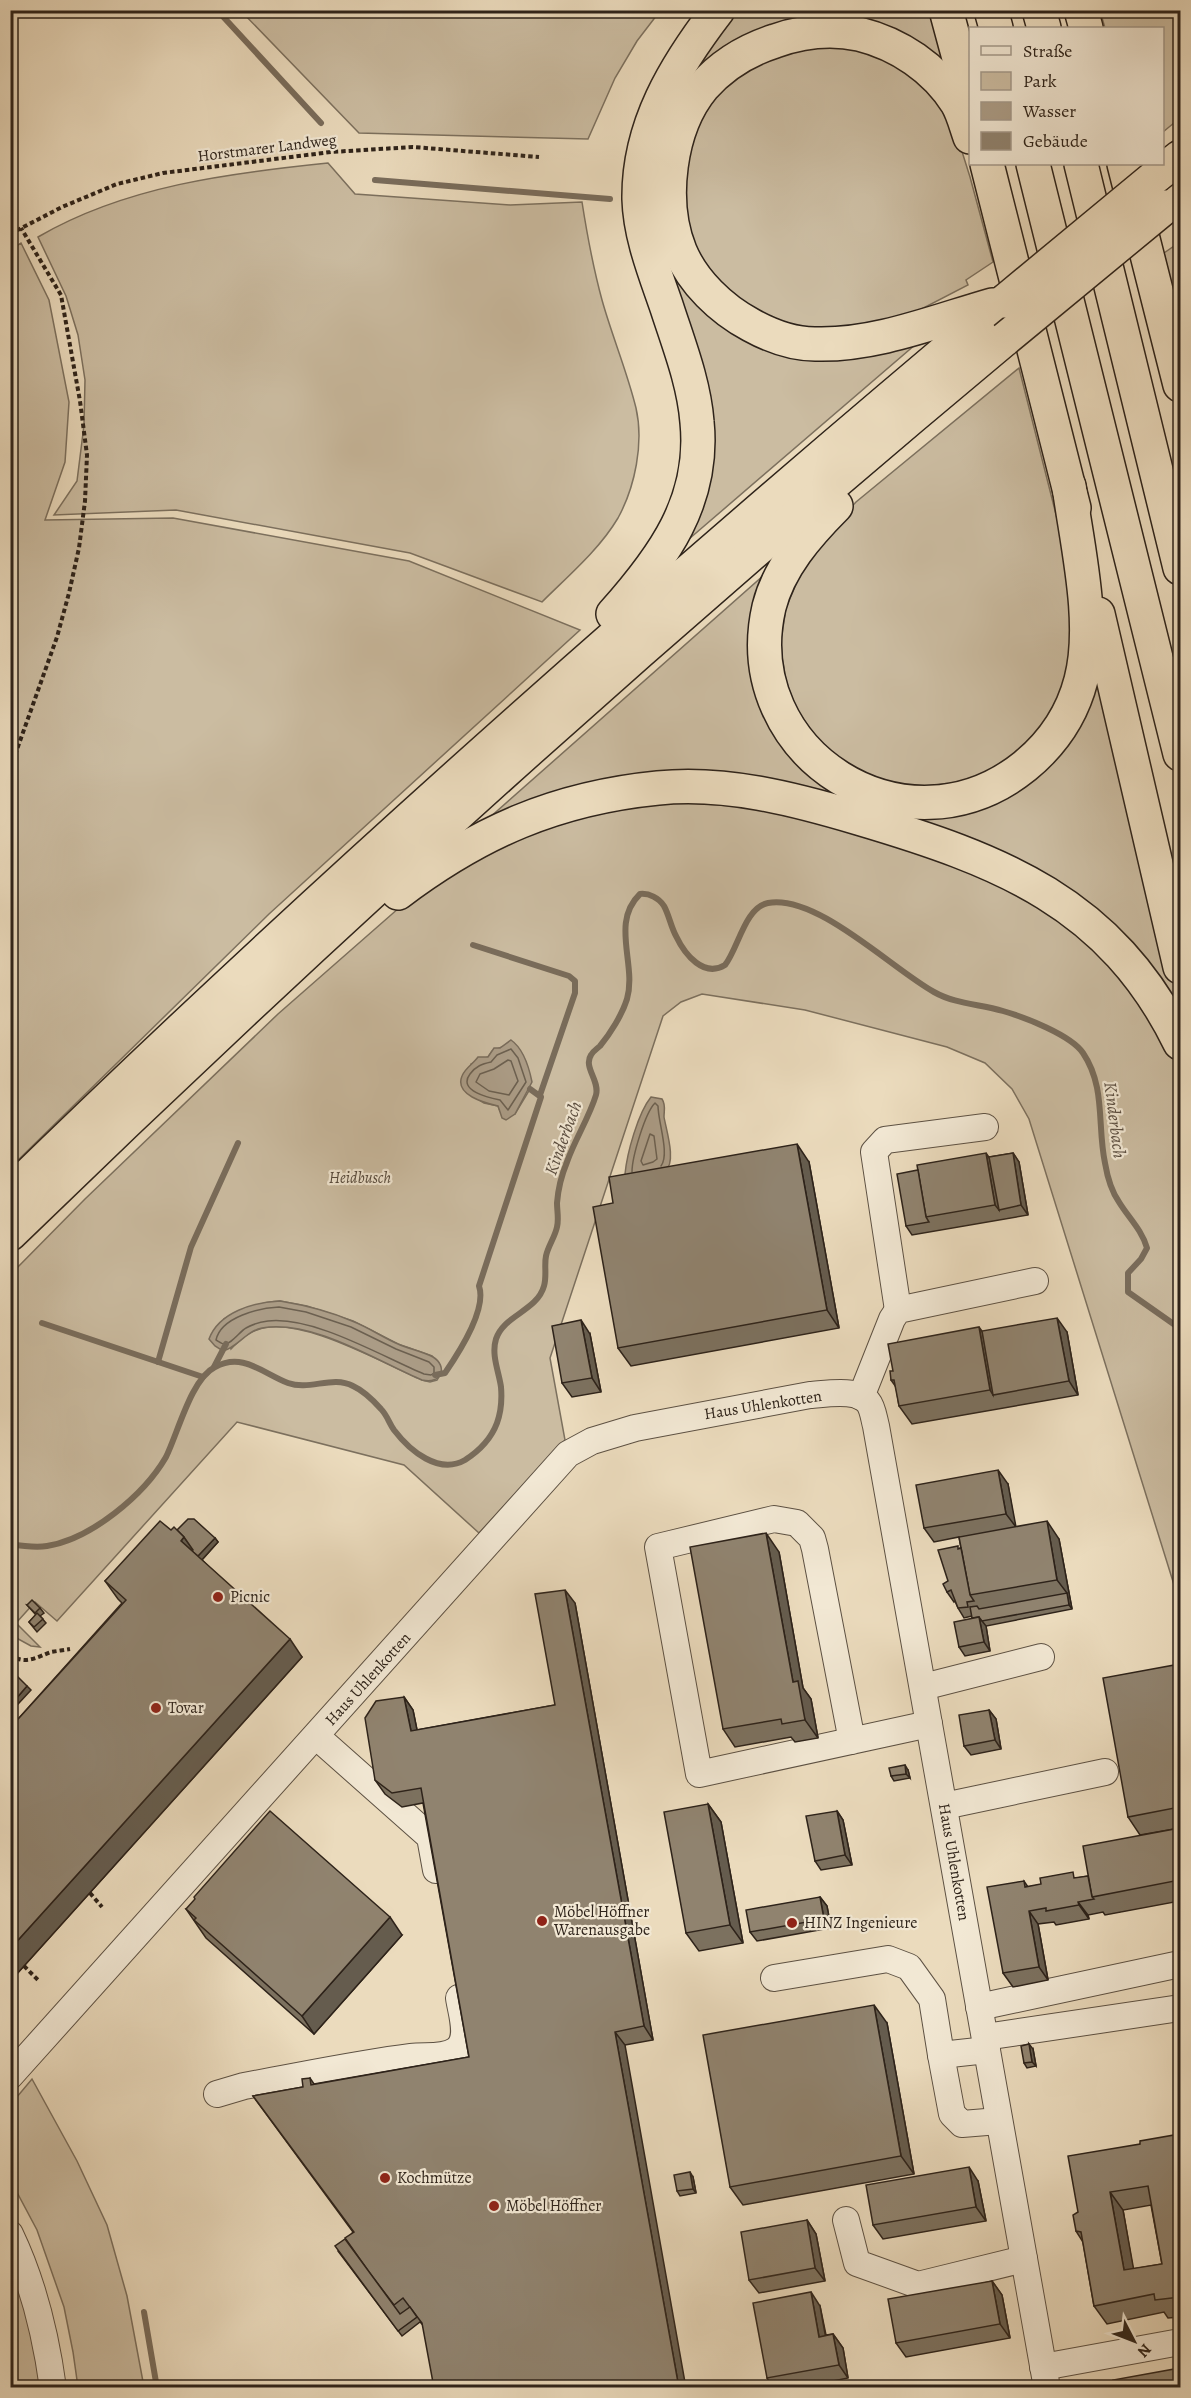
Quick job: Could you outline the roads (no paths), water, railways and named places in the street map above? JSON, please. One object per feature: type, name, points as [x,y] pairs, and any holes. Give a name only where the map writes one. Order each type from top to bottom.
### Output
[{"type":"highway","points":[[464,769],[594,635],[648,573],[681,522],[689,499],[696,474],[698,422],[687,371],[648,250],[639,200],[640,169],[652,119],[663,94],[678,66],[718,10]]},
{"type":"highway","points":[[946,10],[969,95]]},
{"type":"highway","points":[[990,10],[996,27]]},
{"type":"highway","points":[[1039,10],[1044,27]]},
{"type":"highway","points":[[1081,10],[1086,27]]},
{"type":"highway","points":[[1089,10],[1092,27]]},
{"type":"highway","points":[[969,133],[958,105],[943,84],[928,69],[889,43],[849,32],[829,30],[785,37],[736,57],[710,80],[690,105],[675,147],[670,178],[670,202],[674,228],[680,251],[698,281],[717,302],[740,320],[768,334],[791,341],[815,344],[847,343],[889,335],[1005,301]]},
{"type":"highway","points":[[981,165],[997,204]]},
{"type":"highway","points":[[987,165],[1069,486],[1180,967]]},
{"type":"highway","points":[[1033,165],[1180,754]]},
{"type":"highway","points":[[1081,165],[1180,568]]},
{"type":"highway","points":[[1124,165],[1180,385]]},
{"type":"highway","points":[[10,1193],[210,1002],[464,769],[654,600],[1005,301],[1173,188]]},
{"type":"highway","points":[[10,1234],[231,1023],[539,740],[726,576],[1005,339],[1173,188]]},
{"type":"highway","points":[[1165,319],[1180,360]]},
{"type":"highway","points":[[948,387],[865,480],[809,534],[780,579],[770,606],[765,647],[774,694],[794,733],[830,771],[861,790],[890,800],[912,803],[953,800],[976,793],[1016,774],[1045,748],[1072,708],[1085,660],[1088,627],[1069,486]]},
{"type":"highway","points":[[231,1023],[331,952],[390,898],[484,837],[528,818],[594,798],[661,788],[693,787],[729,789],[805,802],[919,836],[987,861],[1023,878],[1073,911],[1116,950],[1156,1002],[1180,1043]]},
{"type":"street","points":[[861,1397],[892,1319],[898,1310],[874,1152],[885,1140],[985,1127]]},
{"type":"street","points":[[898,1310],[1035,1281]]},
{"type":"street","name":"Haus Uhlenkotten","points":[[10,2076],[561,1460],[578,1448],[612,1433],[635,1428],[810,1395],[837,1394],[861,1397],[870,1404],[876,1426],[1045,2378]]},
{"type":"street","points":[[852,1741],[815,1549],[812,1538],[806,1530],[796,1523],[774,1519],[658,1547],[699,1774],[852,1741],[929,1724]]},
{"type":"street","points":[[923,1687],[1041,1657]]},
{"type":"street","points":[[316,1736],[430,1837],[440,1894]]},
{"type":"street","points":[[944,1806],[1105,1772]]},
{"type":"street","points":[[774,1978],[888,1959],[909,1967],[932,2000],[952,2114],[962,2124],[999,2121]]},
{"type":"street","points":[[979,2007],[1180,1964]]},
{"type":"street","points":[[217,2094],[244,2086],[401,2058],[447,2054],[457,2049],[462,2042],[464,2030],[454,1973]]},
{"type":"street","points":[[941,2055],[986,2044],[1180,2008]]},
{"type":"street","points":[[846,2220],[856,2263],[918,2285],[1024,2259]]},
{"type":"street","points":[[10,2234],[34,2297],[45,2339],[53,2388]]},
{"type":"street","points":[[1045,2378],[1180,2342]]},
{"type":"water","points":[[511,1040],[523,1053],[532,1082],[515,1114],[506,1120],[502,1118],[498,1106],[472,1097],[462,1088],[461,1083],[463,1073],[478,1057],[488,1057],[494,1048],[500,1048]]},
{"type":"water","points":[[651,1097],[662,1099],[664,1103],[670,1161],[665,1171],[647,1176],[628,1177],[625,1174],[628,1155],[638,1123]]},
{"type":"water","points":[[280,1301],[334,1314],[358,1323],[398,1344],[429,1355],[438,1361],[441,1374],[434,1380],[422,1380],[323,1335],[302,1330],[281,1327],[262,1328],[251,1332],[223,1351],[209,1339],[214,1330],[229,1315],[249,1306]]},
{"type":"waterway","points":[[217,10],[321,123]]},
{"type":"waterway","points":[[375,180],[610,199]]},
{"type":"waterway","name":"Kinderbach","points":[[10,1544],[38,1547],[64,1542],[98,1525],[115,1513],[144,1486],[166,1457],[192,1394],[206,1373],[225,1363],[244,1363],[296,1385],[337,1382],[353,1386],[365,1393],[378,1406],[408,1446],[435,1463],[455,1464],[465,1460],[484,1444],[494,1429],[501,1405],[501,1387],[494,1351],[496,1339],[506,1324],[535,1301],[544,1286],[546,1256],[558,1224],[557,1203],[562,1177],[597,1090],[589,1060],[612,1030],[627,999],[629,972],[625,931],[631,905],[640,894],[650,895],[662,903],[684,950],[703,967],[710,969],[725,965],[748,920],[760,906],[768,903],[787,903],[809,910],[831,921],[942,996],[1023,1018],[1058,1033],[1077,1046],[1083,1053],[1095,1079],[1103,1149],[1110,1183],[1116,1198],[1138,1229],[1147,1248],[1141,1259],[1128,1273],[1128,1292],[1175,1325],[1180,1333]]},
{"type":"waterway","points":[[473,945],[569,976],[575,981],[575,993],[540,1095]]},
{"type":"waterway","points":[[435,1375],[445,1373],[464,1343],[479,1307],[479,1286],[541,1097],[530,1089]]},
{"type":"waterway","points":[[158,1362],[191,1247],[238,1143]]},
{"type":"waterway","points":[[42,1323],[203,1377]]},
{"type":"waterway","points":[[214,1367],[226,1344]]},
{"type":"waterway","name":"Kinderbach","points":[[1180,1482],[1180,1501]]},
{"type":"waterway","points":[[144,2312],[157,2388]]},
{"type":"place","name":"Picnic","points":[[218,1597]]},
{"type":"place","name":"Tovar","points":[[156,1708]]},
{"type":"place","name":"Möbel Höffner Warenausgabe","points":[[542,1921]]},
{"type":"place","name":"HINZ Ingenieure","points":[[792,1923]]},
{"type":"place","name":"Kochmütze","points":[[385,2178]]},
{"type":"place","name":"Möbel Höffner","points":[[494,2206]]},
{"type":"park label","name":"Heidbusch","points":[[360,1178]]}]
